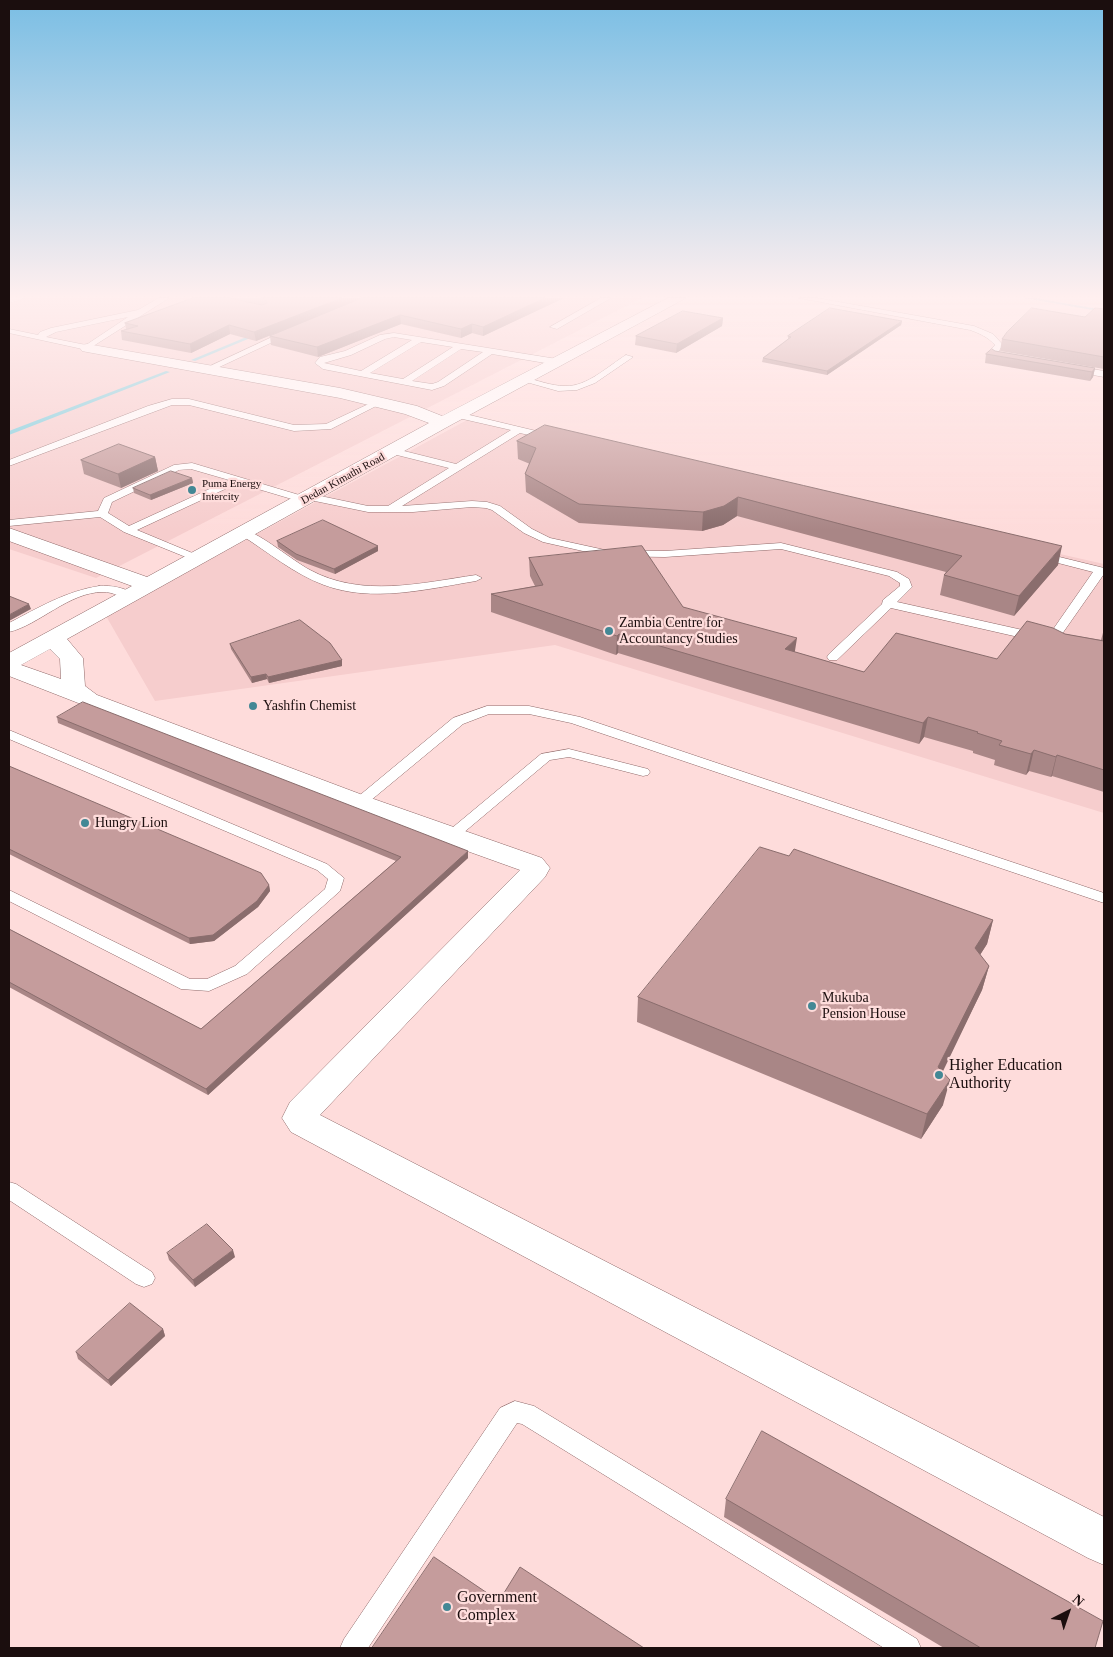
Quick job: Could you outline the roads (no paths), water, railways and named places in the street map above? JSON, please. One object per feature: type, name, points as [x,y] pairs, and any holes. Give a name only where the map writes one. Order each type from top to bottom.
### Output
[{"type":"street","points":[[248,375],[340,393],[450,418]]},
{"type":"street","name":"Dedan Kimathi Road","points":[[9,662],[450,418],[532,375]]},
{"type":"street","points":[[9,534],[150,585]]},
{"type":"street","points":[[53,638],[71,658],[72,689],[78,694]]},
{"type":"street","points":[[9,668],[78,694],[98,704],[359,803],[532,864],[536,871],[302,1111],[300,1118],[303,1122],[1104,1542]]},
{"type":"lane","points":[[369,375],[437,386],[453,375]]},
{"type":"lane","points":[[404,382],[414,375]]},
{"type":"lane","points":[[523,380],[570,389],[580,387],[599,375]]},
{"type":"lane","points":[[9,463],[151,408],[172,402],[189,402],[294,428],[328,427],[380,402]]},
{"type":"lane","points":[[450,418],[557,439]]},
{"type":"lane","points":[[388,510],[518,430]]},
{"type":"lane","points":[[392,451],[456,467]]},
{"type":"lane","points":[[102,514],[108,500],[128,489],[177,467],[192,466],[235,481],[346,506],[388,510],[472,504],[487,505],[496,508],[528,531],[547,540],[587,550],[624,555],[781,546],[893,574],[905,581],[906,587],[887,603],[833,657]]},
{"type":"lane","points":[[128,530],[235,481]]},
{"type":"lane","points":[[9,523],[102,514],[128,530],[198,558]]},
{"type":"lane","points":[[245,533],[313,576],[337,586],[373,591],[476,578]]},
{"type":"lane","points":[[1032,553],[1102,570],[1051,641]]},
{"type":"lane","points":[[9,628],[63,601],[88,591],[112,589],[130,596]]},
{"type":"lane","points":[[887,603],[1051,641],[1065,648]]},
{"type":"lane","points":[[359,803],[458,721],[487,710],[529,710],[584,723],[1104,898]]},
{"type":"lane","points":[[9,735],[322,867],[336,878],[332,891],[241,970],[209,985],[187,985],[9,895]]},
{"type":"lane","points":[[451,836],[546,757],[568,753],[643,772]]},
{"type":"lane","points":[[9,1190],[144,1278]]},
{"type":"lane","points":[[353,1648],[508,1416],[515,1412],[526,1414],[908,1648]]},
{"type":"waterway","points":[[9,433],[159,375]]},
{"type":"place","name":"Puma Energy Intercity","points":[[192,490]]},
{"type":"place","name":"Zambia Centre for Accountancy Studies","points":[[609,631]]},
{"type":"place","name":"Yashfin Chemist","points":[[253,706]]},
{"type":"place","name":"Hungry Lion","points":[[85,823]]},
{"type":"place","name":"Mukuba Pension House","points":[[812,1006]]},
{"type":"place","name":"Higher Education Authority","points":[[939,1075]]},
{"type":"place","name":"Government Complex","points":[[447,1607]]}]
